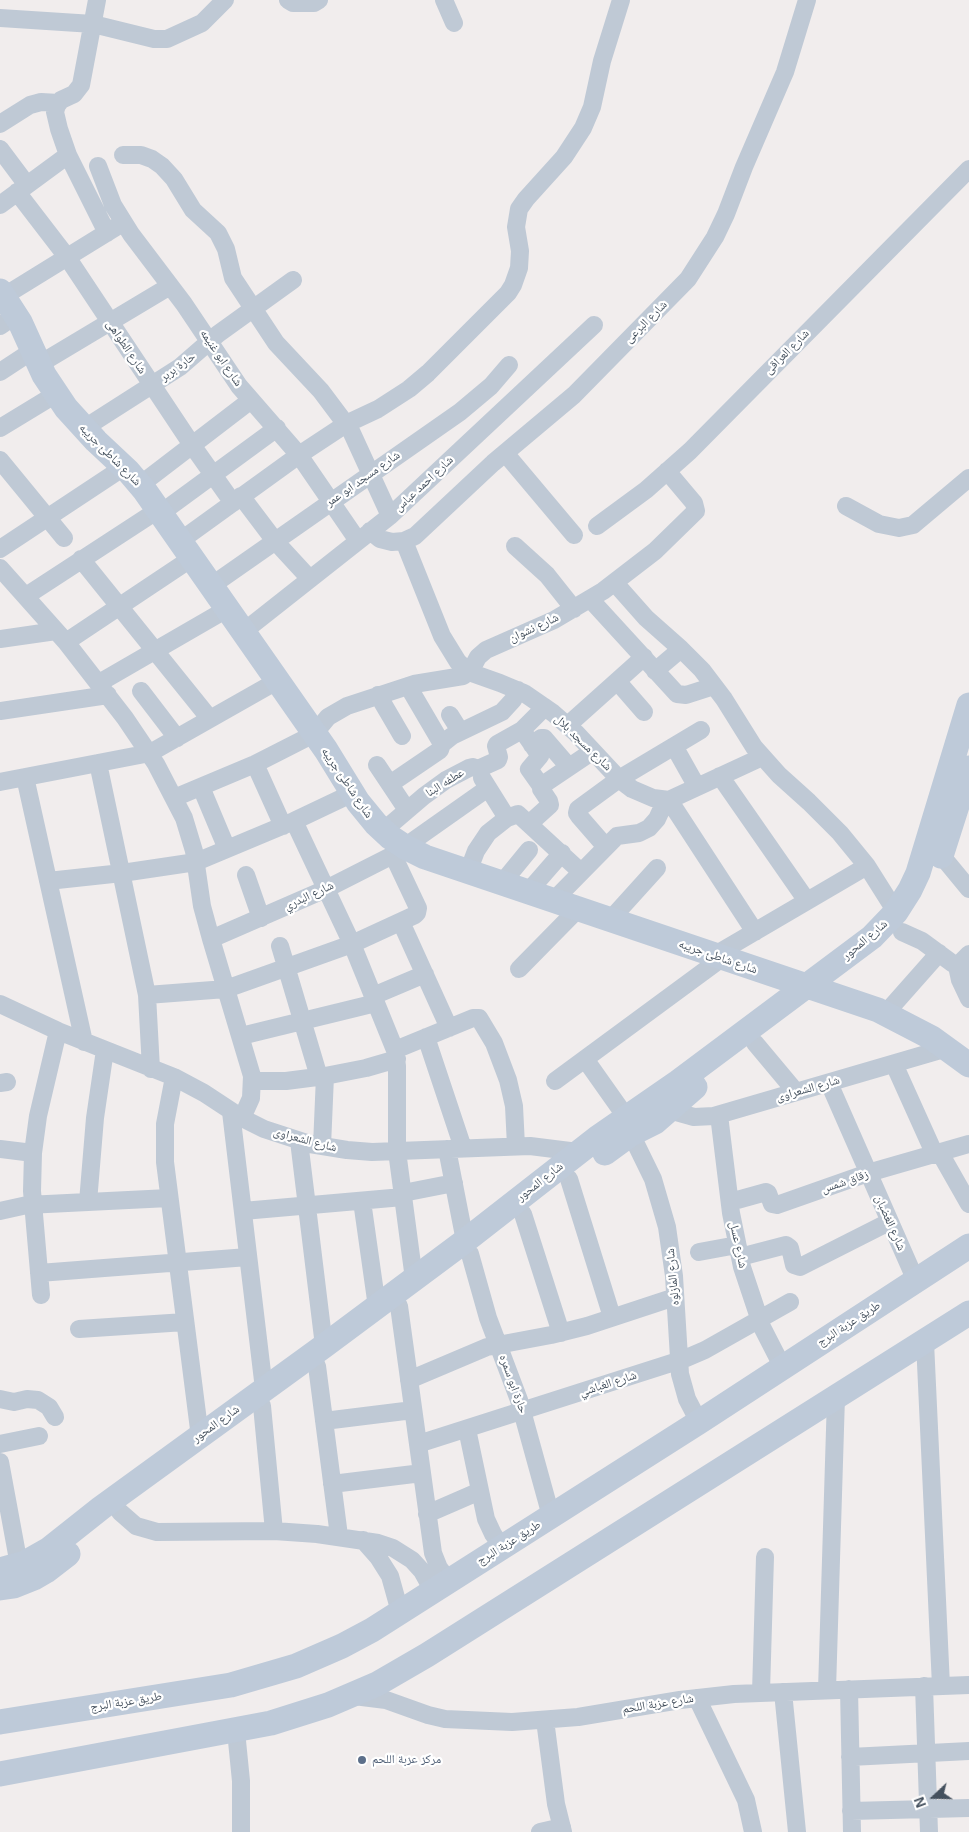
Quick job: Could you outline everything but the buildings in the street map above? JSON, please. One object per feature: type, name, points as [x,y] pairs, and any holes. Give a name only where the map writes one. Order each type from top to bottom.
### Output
[{"type":"street","points":[[97,0],[80,88],[59,103],[55,115],[68,155],[107,233]]},
{"type":"street","points":[[0,18],[93,24],[154,39],[168,39],[202,23],[225,0]]},
{"type":"street","points":[[288,0],[293,3],[314,3],[319,0]]},
{"type":"street","points":[[444,0],[454,23]]},
{"type":"street","points":[[0,640],[61,636],[120,607],[186,550],[237,500],[346,424],[378,410],[409,390],[508,293],[513,286],[519,268],[520,250],[516,227],[520,209],[526,199],[571,148],[583,128],[592,107],[602,61],[621,0]]},
{"type":"street","name":"شارع البرعى","points":[[404,541],[415,536],[505,453],[574,395],[684,284],[699,264],[726,214],[744,167],[774,102],[807,0]]},
{"type":"street","points":[[0,124],[30,104],[41,102],[59,103]]},
{"type":"street","name":"شارع الطواهى","points":[[0,149],[22,189],[213,475],[310,579]]},
{"type":"street","points":[[0,204],[68,155]]},
{"type":"street","points":[[123,155],[152,159],[162,166],[171,176],[189,206],[221,238],[226,249],[233,278],[253,309],[282,351],[320,391],[346,424],[358,443],[390,516]]},
{"type":"street","name":"شارع ابو غنيمه","points":[[98,166],[108,195],[124,223],[233,378],[299,455],[331,502],[364,536]]},
{"type":"street","name":"شارع العراقى","points":[[597,526],[667,471],[701,440],[969,169]]},
{"type":"street","points":[[5,307],[67,257],[124,223]]},
{"type":"street","name":"حارة بربر","points":[[83,428],[152,386],[293,280]]},
{"type":"street","points":[[0,372],[35,358],[110,322],[170,286]]},
{"type":"street","name":"شارع شاطئ جريبه","points":[[5,307],[56,394],[83,428],[132,476],[314,734],[364,810],[399,851],[424,857],[502,883],[885,1014],[960,1053]]},
{"type":"street","name":"شارع احمد عباس","points":[[243,632],[390,516],[594,324]]},
{"type":"street","name":"شارع مسجد ابو عمر","points":[[211,586],[460,412],[492,386],[509,365]]},
{"type":"street","points":[[0,428],[56,394]]},
{"type":"street","points":[[0,549],[47,518],[192,445],[251,400]]},
{"type":"street","points":[[26,596],[81,559],[159,512],[276,428]]},
{"type":"street","points":[[505,453],[574,536]]},
{"type":"street","points":[[2,468],[64,538]]},
{"type":"street","name":"شارع نشوان","points":[[469,672],[478,657],[486,650],[533,630],[590,599],[615,582],[655,551],[696,511],[694,503],[667,471]]},
{"type":"street","points":[[846,506],[879,524],[899,528],[913,525],[969,478]]},
{"type":"street","points":[[174,798],[255,764],[314,734],[328,717],[340,709],[408,686],[432,680],[459,678],[469,672],[458,662],[446,643],[404,541],[386,541],[364,536]]},
{"type":"street","points":[[515,546],[547,575],[574,608]]},
{"type":"street","points":[[81,559],[210,719]]},
{"type":"street","points":[[0,568],[61,636],[104,689],[150,753],[188,829],[196,862],[202,906],[253,1081],[250,1103],[237,1115],[243,1211],[263,1398],[274,1531]]},
{"type":"street","points":[[615,582],[646,618],[681,649],[714,686],[762,757],[830,822],[867,866],[899,922],[939,953],[965,964],[960,980],[969,999]]},
{"type":"street","points":[[590,599],[679,695],[686,695],[714,686]]},
{"type":"street","points":[[0,711],[104,689],[155,651],[227,609]]},
{"type":"street","points":[[656,670],[681,649]]},
{"type":"street","points":[[568,726],[644,657]]},
{"type":"street","name":"شارع مسجد بلال","points":[[469,672],[518,690],[545,707],[568,726],[620,779],[638,793],[653,798],[669,800]]},
{"type":"street","points":[[0,782],[150,753],[277,681]]},
{"type":"street","points":[[617,681],[644,712]]},
{"type":"street","points":[[408,686],[442,744]]},
{"type":"street","points":[[390,784],[440,750],[442,744],[460,732],[497,716],[509,705],[518,690]]},
{"type":"street","points":[[140,691],[177,738]]},
{"type":"street","points":[[378,695],[402,736]]},
{"type":"street","name":"شارع المحور","points":[[899,922],[921,865],[969,705]]},
{"type":"street","name":"عطفه البنا","points":[[383,831],[430,792],[469,768],[473,767],[476,769],[499,759],[497,744],[522,730],[545,707]]},
{"type":"street","points":[[450,715],[460,732]]},
{"type":"street","points":[[522,730],[540,757],[529,769],[541,786],[550,805],[530,824]]},
{"type":"street","points":[[606,847],[578,816],[577,811],[620,779],[700,730]]},
{"type":"street","points":[[532,745],[543,738],[569,767]]},
{"type":"street","points":[[674,746],[698,787]]},
{"type":"street","points":[[541,786],[593,750]]},
{"type":"street","points":[[554,901],[620,835],[633,834],[649,828],[669,800],[762,757]]},
{"type":"street","points":[[98,763],[147,995],[151,1069]]},
{"type":"street","points":[[255,764],[326,889],[352,944],[396,1055],[397,1151],[414,1279]]},
{"type":"street","points":[[377,765],[407,810]]},
{"type":"street","points":[[414,768],[430,792]]},
{"type":"street","points":[[476,769],[507,818]]},
{"type":"street","points":[[720,776],[807,901]]},
{"type":"street","points":[[25,777],[84,1042]]},
{"type":"street","name":"شارع المحور","points":[[388,1307],[414,1279],[523,1214],[569,1180],[678,1082],[814,989],[875,955],[899,922],[923,902],[967,784]]},
{"type":"street","points":[[200,787],[227,849]]},
{"type":"street","name":"شارع البدري","points":[[211,939],[326,889],[399,851],[488,788]]},
{"type":"street","points":[[48,881],[196,862],[288,824],[353,793]]},
{"type":"street","points":[[669,800],[755,932]]},
{"type":"street","points":[[468,872],[472,858],[483,839],[493,828],[507,818],[518,814],[582,872]]},
{"type":"street","points":[[502,883],[529,850]]},
{"type":"street","points":[[147,995],[226,989],[352,944],[402,922],[416,914],[418,908],[399,851]]},
{"type":"street","points":[[528,892],[562,853]]},
{"type":"street","points":[[941,855],[969,889]]},
{"type":"street","points":[[555,1081],[718,957],[755,932],[867,866]]},
{"type":"street","points":[[610,920],[657,868]]},
{"type":"street","points":[[246,875],[261,918]]},
{"type":"street","points":[[519,970],[578,909]]},
{"type":"street","points":[[402,922],[450,1028]]},
{"type":"street","points":[[280,946],[302,1021],[322,1077],[322,1146]]},
{"type":"street","points":[[885,1014],[939,953]]},
{"type":"street","points":[[241,1036],[302,1021],[375,999],[425,974]]},
{"type":"street","name":"شارع المحور","points":[[0,1588],[27,1581],[46,1572],[263,1398],[467,1247],[578,1152],[629,1125],[650,1125],[686,1094],[755,1043],[814,989]]},
{"type":"street","name":"شارع الشعراوى","points":[[0,1004],[84,1042],[174,1077],[264,1129],[299,1141],[359,1151],[516,1146],[554,1148],[578,1152]]},
{"type":"street","points":[[253,1081],[286,1081],[322,1077],[356,1070],[396,1055],[426,1037],[476,1018],[481,1020],[488,1032],[499,1055],[510,1087],[515,1119],[516,1146]]},
{"type":"street","points":[[40,1295],[33,1205],[33,1153],[38,1116],[58,1031]]},
{"type":"street","name":"حارة ابو سمره","points":[[426,1037],[455,1148],[454,1183],[467,1247],[483,1302],[523,1411],[551,1516]]},
{"type":"street","points":[[755,1043],[796,1092]]},
{"type":"street","points":[[88,1202],[95,1118],[105,1050]]},
{"type":"street","name":"شارع الشعراوى","points":[[669,1110],[694,1117],[719,1115],[894,1064],[960,1053]]},
{"type":"street","name":"شارع المازلوه","points":[[585,1059],[629,1125],[649,1170],[662,1207],[670,1246],[681,1380],[687,1399],[699,1422]]},
{"type":"street","points":[[894,1064],[937,1154],[964,1184],[969,1204]]},
{"type":"street","points":[[174,1077],[164,1134],[165,1162],[200,1437]]},
{"type":"street","name":"شارع الغضبان","points":[[829,1082],[916,1281]]},
{"type":"street","name":"شارع عسل","points":[[719,1115],[730,1202],[739,1251],[759,1319],[782,1368]]},
{"type":"street","points":[[299,1141],[321,1356],[324,1421],[339,1536]]},
{"type":"street","name":"زقاق شمس","points":[[730,1202],[766,1192],[772,1203],[777,1205],[868,1173],[969,1144]]},
{"type":"street","points":[[0,1149],[33,1153]]},
{"type":"street","points":[[569,1180],[612,1318]]},
{"type":"street","points":[[243,1211],[362,1201],[403,1195],[454,1183]]},
{"type":"street","points":[[0,1211],[33,1205],[169,1198]]},
{"type":"street","points":[[362,1201],[388,1307],[409,1380],[427,1514],[434,1558],[441,1586]]},
{"type":"street","points":[[523,1214],[561,1332]]},
{"type":"street","points":[[699,1252],[739,1251],[786,1245],[791,1250],[794,1265],[800,1267],[889,1222]]},
{"type":"street","name":"طريق عزبة البرج","points":[[0,1722],[215,1688],[248,1681],[296,1666],[327,1653],[365,1634],[502,1548],[969,1246]]},
{"type":"street","points":[[39,1273],[248,1256]]},
{"type":"street","points":[[409,1380],[476,1351],[498,1344],[561,1332],[612,1318],[675,1297]]},
{"type":"street","name":"شارع الغباشي","points":[[418,1444],[678,1361],[705,1350],[790,1302]]},
{"type":"street","points":[[0,1774],[236,1730],[294,1717],[377,1684],[419,1660],[969,1313]]},
{"type":"street","points":[[79,1329],[185,1322]]},
{"type":"street","points":[[925,1342],[941,1686]]},
{"type":"street","points":[[827,1690],[836,1397]]},
{"type":"street","name":"شارع المحور","points":[[9,1568],[48,1550],[101,1508],[200,1437],[263,1398]]},
{"type":"street","points":[[0,1399],[14,1402],[38,1400],[48,1407],[55,1417]]},
{"type":"street","points":[[324,1421],[413,1410]]},
{"type":"street","points":[[467,1429],[488,1524],[502,1548]]},
{"type":"street","points":[[0,1444],[39,1436]]},
{"type":"street","points":[[0,1462],[9,1568]]},
{"type":"street","points":[[332,1484],[422,1473]]},
{"type":"street","points":[[427,1514],[480,1491]]},
{"type":"street","points":[[120,1512],[136,1526],[157,1532],[274,1531],[339,1536],[386,1545],[406,1556],[441,1586]]},
{"type":"street","points":[[363,1540],[374,1551],[386,1570],[395,1590],[400,1612]]},
{"type":"street","points":[[761,1692],[765,1557]]},
{"type":"street","name":"شارع عزبة اللحم","points":[[350,1696],[386,1700],[445,1719],[495,1722],[595,1715],[697,1698],[761,1692],[969,1685]]},
{"type":"street","points":[[924,1686],[929,1832]]},
{"type":"street","points":[[849,1689],[852,1832]]},
{"type":"street","points":[[783,1692],[797,1832]]},
{"type":"street","points":[[697,1698],[746,1800],[753,1832]]},
{"type":"street","points":[[540,1832],[562,1830],[556,1804],[545,1720]]},
{"type":"street","points":[[236,1730],[241,1781],[241,1832]]},
{"type":"street","points":[[850,1757],[969,1751]]},
{"type":"street","points":[[851,1811],[969,1808]]},
{"type":"place","name":"مركز عزبة اللحم","points":[[362,1760]]}]
